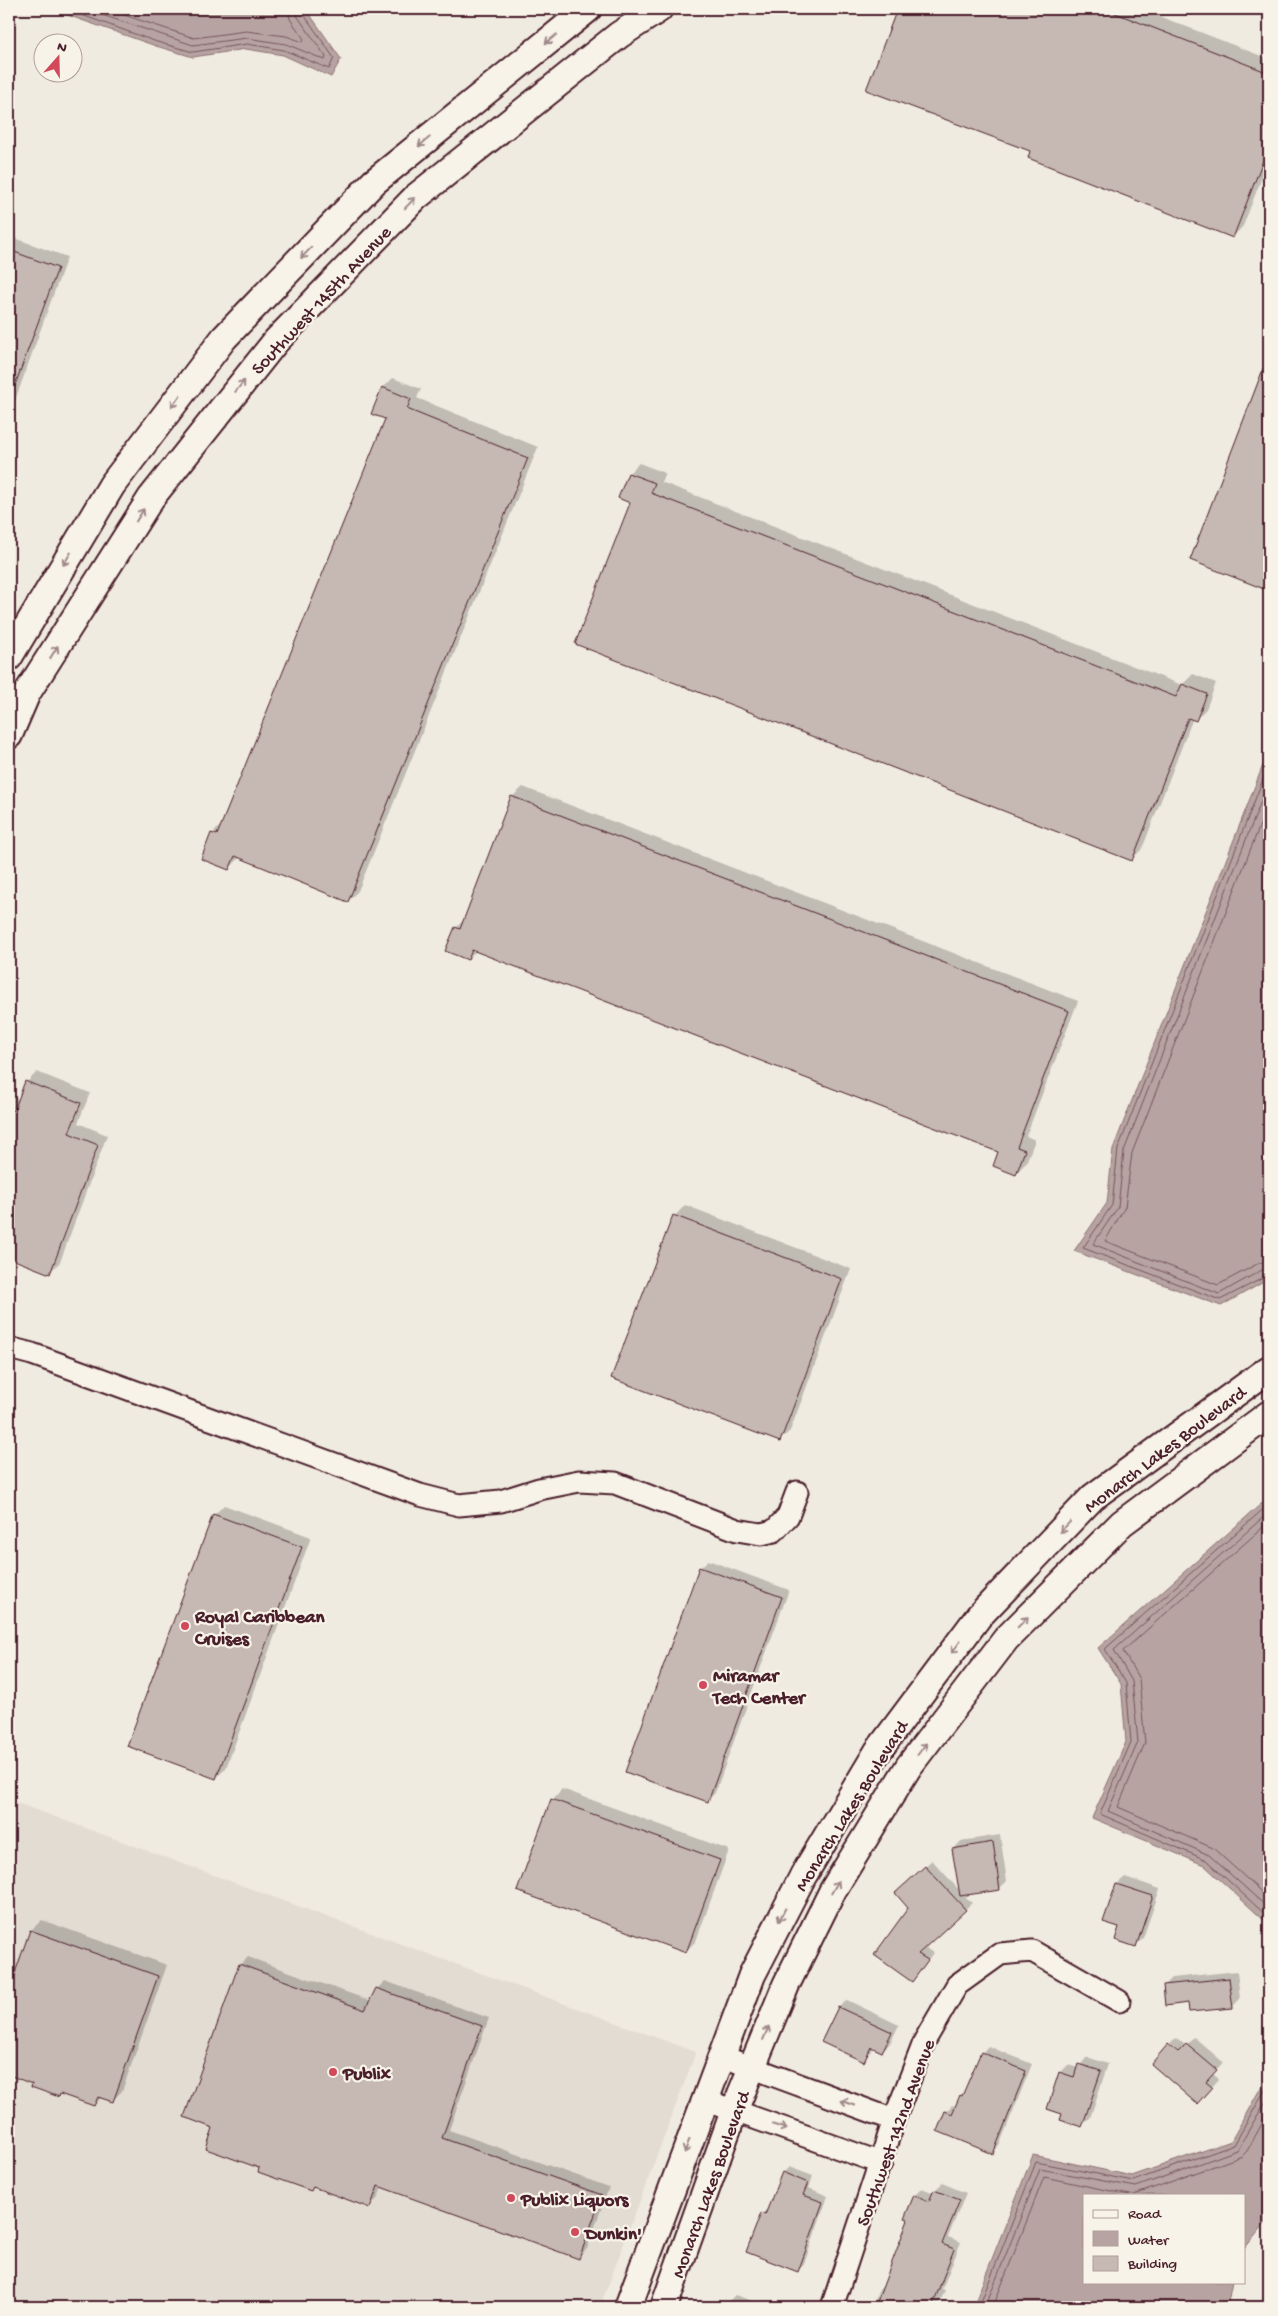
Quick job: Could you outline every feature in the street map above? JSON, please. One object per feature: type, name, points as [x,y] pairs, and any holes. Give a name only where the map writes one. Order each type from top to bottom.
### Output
[{"type":"street","points":[[9,657],[112,485],[224,338],[374,182],[588,9]]},
{"type":"street","name":"Southwest 145th Avenue","points":[[9,735],[28,693],[151,498],[276,341],[416,197],[619,35],[659,9]]},
{"type":"street","points":[[9,1340],[32,1354]]},
{"type":"street","points":[[9,1348],[32,1354],[420,1495],[459,1505],[501,1501],[539,1490],[579,1482],[615,1483],[737,1530],[761,1534],[774,1531],[788,1516],[797,1492]]},
{"type":"street","name":"Monarch Lakes Boulevard","points":[[628,2307],[752,1974],[803,1876],[878,1751],[979,1616],[1093,1497],[1269,1369]]},
{"type":"street","name":"Monarch Lakes Boulevard","points":[[664,2307],[734,2111],[786,1985],[833,1890],[909,1766],[1006,1639],[1122,1523],[1269,1414]]},
{"type":"street","name":"Southwest 142nd Avenue","points":[[832,2307],[894,2120],[925,2040],[957,1985],[1000,1954],[1032,1951],[1119,2001]]},
{"type":"street","points":[[721,2056],[894,2120]]},
{"type":"street","points":[[704,2100],[881,2163]]},
{"type":"shaded area","points":[[9,1800],[696,2052],[600,2307],[9,2307]]},
{"type":"water","points":[[50,9],[306,9],[341,59],[331,77],[283,55],[246,49],[193,57]]},
{"type":"water","points":[[1269,750],[1269,1279],[1221,1306],[1074,1251],[1107,1203],[1113,1149]]},
{"type":"water","points":[[1269,1497],[1269,1928],[1268,1924],[1204,1865],[1092,1818],[1126,1742],[1121,1684],[1098,1648]]},
{"type":"water","points":[[1269,2059],[1269,2219],[1246,2247],[1246,2194],[1083,2194],[1083,2284],[1232,2284],[1227,2307],[973,2307],[1033,2155],[1132,2176],[1231,2141],[1265,2080]]},
{"type":"building","points":[[897,9],[1105,9],[1269,73],[1269,145],[1233,238],[1028,158],[1030,151],[866,90]]},
{"type":"building","points":[[9,250],[58,268],[11,396],[9,396]]},
{"type":"building","points":[[1269,357],[1269,591],[1190,560]]},
{"type":"building","points":[[382,387],[411,399],[407,409],[528,458],[348,902],[235,856],[229,870],[201,859],[211,833],[217,835],[385,419],[371,414]]},
{"type":"building","points":[[628,473],[655,483],[651,493],[1176,697],[1182,684],[1207,694],[1196,721],[1188,718],[1132,861],[575,644],[630,503],[618,498]]},
{"type":"building","points":[[511,796],[1069,1011],[1017,1147],[1025,1150],[1016,1175],[993,1166],[998,1152],[472,950],[468,960],[445,951],[455,927],[460,929]]},
{"type":"building","points":[[25,1081],[81,1103],[69,1133],[98,1145],[50,1274],[9,1258],[9,1109],[14,1111]]},
{"type":"building","points":[[673,1215],[842,1279],[780,1442],[611,1378]]},
{"type":"building","points":[[213,1514],[302,1547],[216,1779],[127,1746]]},
{"type":"building","name":"Miramar Tech Center","points":[[699,1567],[782,1597],[708,1802],[625,1772]]},
{"type":"building","points":[[551,1799],[720,1860],[686,1953],[517,1891]]},
{"type":"building","points":[[993,1842],[1000,1890],[960,1896],[952,1849]]},
{"type":"building","points":[[925,1866],[966,1910],[918,1954],[928,1960],[912,1982],[874,1955],[908,1908],[895,1893]]},
{"type":"building","points":[[1116,1884],[1153,1896],[1136,1947],[1115,1940],[1119,1927],[1103,1922]]},
{"type":"building","points":[[30,1930],[158,1976],[113,2102],[98,2097],[94,2106],[60,2094],[59,2097],[31,2087],[32,2084],[9,2075],[9,1990]]},
{"type":"building","name":"Publix","points":[[239,1964],[365,2010],[376,1988],[482,2026],[442,2138],[602,2195],[579,2259],[378,2186],[370,2208],[313,2187],[311,2191],[258,2172],[259,2168],[206,2149],[213,2128],[184,2117]]},
{"type":"building","points":[[1229,1978],[1233,2008],[1189,2012],[1188,2003],[1165,2006],[1163,1985]]},
{"type":"building","points":[[838,2007],[892,2032],[882,2052],[871,2047],[864,2062],[821,2042]]},
{"type":"building","points":[[1168,2044],[1178,2052],[1186,2044],[1217,2070],[1206,2082],[1212,2087],[1197,2104],[1151,2064]]},
{"type":"building","points":[[981,2052],[1026,2071],[993,2154],[937,2131],[945,2111],[952,2114]]},
{"type":"building","points":[[1078,2064],[1101,2071],[1082,2127],[1060,2120],[1062,2114],[1047,2109],[1059,2072],[1074,2077]]},
{"type":"building","points":[[782,2172],[808,2183],[803,2195],[823,2202],[798,2272],[746,2252],[761,2213],[765,2215]]},
{"type":"building","points":[[934,2190],[960,2200],[942,2244],[954,2249],[932,2307],[875,2307],[908,2220],[904,2219],[914,2195],[929,2201]]},
{"type":"place","name":"Royal Caribbean Cruises","points":[[185,1626]]},
{"type":"place","name":"Miramar Tech Center","points":[[703,1685]]},
{"type":"place","name":"Publix","points":[[333,2072]]},
{"type":"place","name":"Publix Liquors","points":[[511,2198]]},
{"type":"place","name":"Dunkin'","points":[[575,2232]]}]
